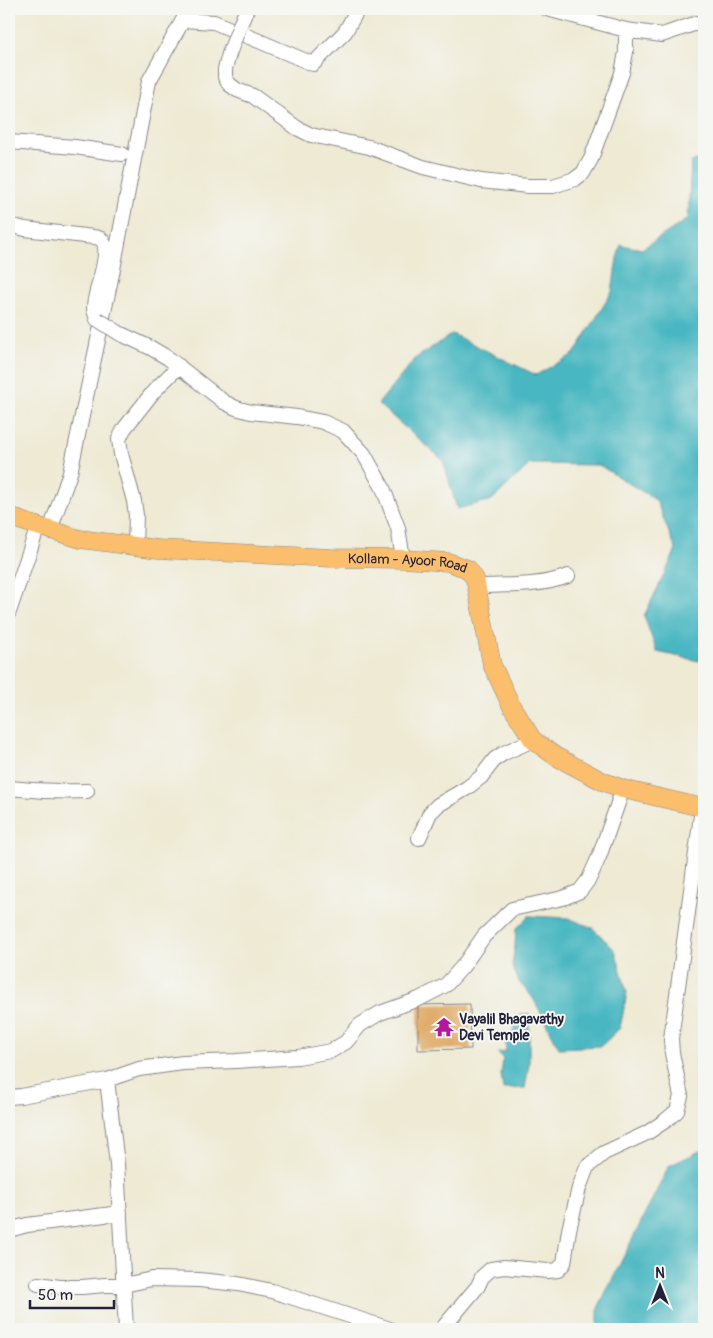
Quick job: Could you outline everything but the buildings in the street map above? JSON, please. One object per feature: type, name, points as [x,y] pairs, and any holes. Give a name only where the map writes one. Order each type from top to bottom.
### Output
[{"type":"main road","name":"Kollam - Ayoor Road","points":[[9,515],[21,521],[80,539],[158,549],[332,558],[403,559],[448,562],[468,569],[475,579],[492,665],[512,707],[533,740],[555,756],[602,781],[623,789],[703,808]]},
{"type":"street","points":[[247,9],[229,54],[225,77],[229,84],[237,90],[253,96],[297,128],[311,135],[369,147],[423,167],[481,181],[528,186],[554,186],[567,182],[583,173],[591,159],[622,73],[626,52],[626,30]]},
{"type":"street","points":[[9,612],[44,528],[70,473],[113,269],[149,81],[183,20],[214,22],[313,64],[345,32],[358,9]]},
{"type":"street","points":[[547,9],[626,30],[662,35],[697,23]]},
{"type":"street","points":[[9,142],[75,146],[122,154]]},
{"type":"street","points":[[9,225],[25,229],[93,236],[101,240],[104,244],[104,262],[94,308],[97,319],[119,333],[151,348],[179,366],[224,402],[251,412],[323,422],[343,431],[364,454],[383,488],[398,528],[403,559]]},
{"type":"street","points":[[135,546],[136,514],[119,439],[124,429],[154,391],[179,366]]},
{"type":"street","points":[[476,586],[538,584],[556,581],[568,576]]},
{"type":"street","points":[[419,838],[430,813],[438,805],[467,788],[481,777],[495,759],[533,740]]},
{"type":"street","points":[[9,788],[55,792],[87,791]]},
{"type":"street","points":[[9,1097],[107,1080],[139,1069],[183,1063],[298,1057],[331,1051],[346,1042],[360,1025],[380,1014],[419,999],[446,985],[463,966],[484,936],[512,910],[562,898],[580,890],[589,879],[599,857],[623,789]]},
{"type":"street","points":[[442,1329],[478,1286],[482,1277],[491,1269],[504,1267],[548,1271],[558,1270],[564,1263],[569,1230],[579,1188],[587,1167],[604,1153],[647,1133],[677,1110],[681,1096],[670,1039],[703,808]]},
{"type":"street","points":[[107,1080],[117,1164],[126,1329]]},
{"type":"street","points":[[9,1230],[27,1225],[120,1213]]},
{"type":"street","points":[[38,1284],[82,1287],[124,1285],[152,1279],[199,1280],[238,1284],[272,1291],[390,1329]]},
{"type":"water","points":[[704,158],[704,662],[657,652],[644,616],[676,550],[656,500],[599,465],[530,464],[492,500],[457,509],[443,460],[378,404],[416,358],[452,334],[536,375],[574,354],[612,292],[621,245],[642,249],[688,219],[691,162]]},
{"type":"water","points":[[529,916],[568,918],[593,928],[615,950],[627,993],[620,1028],[601,1046],[559,1048],[533,998],[519,982],[512,965],[516,929]]},
{"type":"water","points":[[521,1014],[529,1014],[529,1064],[525,1088],[503,1089],[501,1075],[503,1059],[498,1053],[506,1052],[506,1040],[512,1033]]},
{"type":"water","points":[[704,1149],[704,1329],[598,1329],[598,1308],[669,1166]]},
{"type":"place","name":"Vayalil Bhagavathy Devi Temple","points":[[444,1027]]}]
